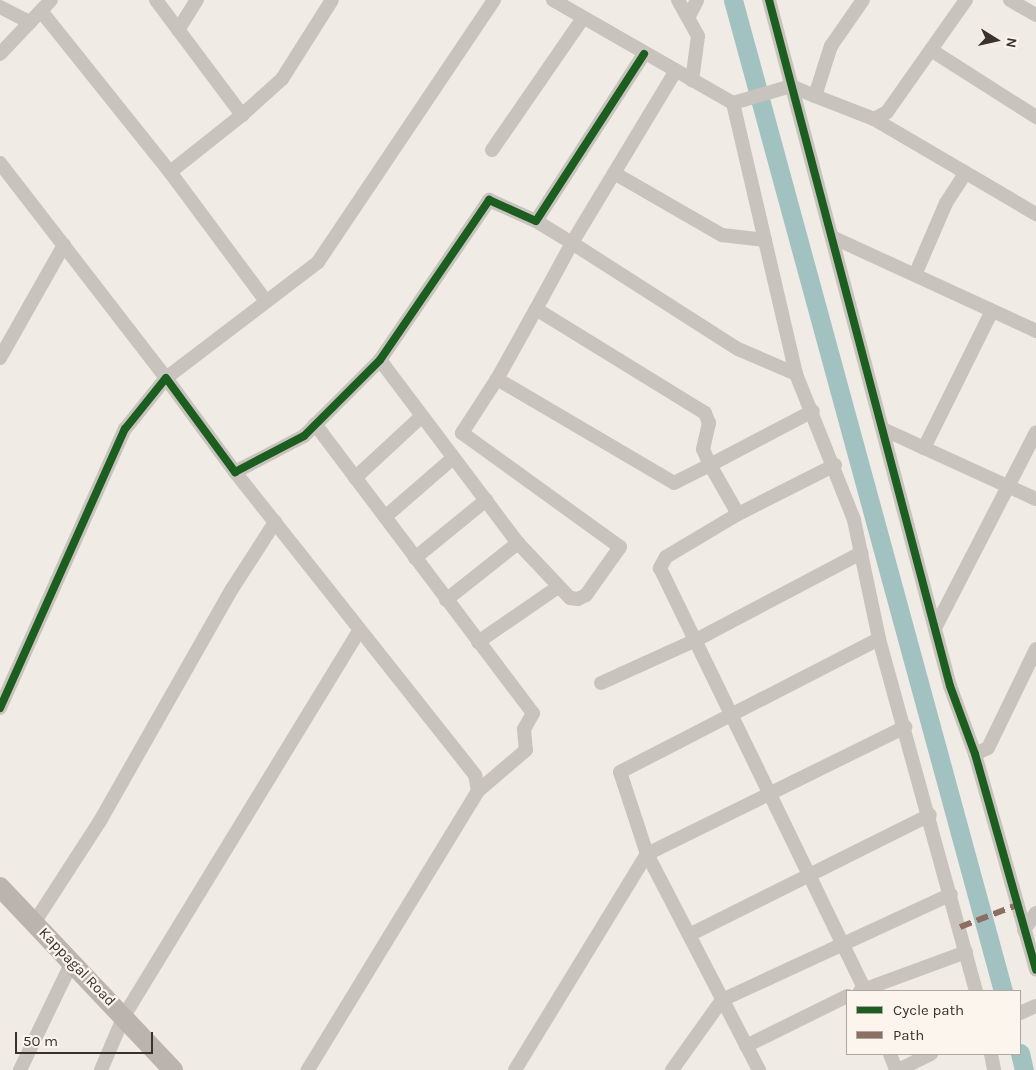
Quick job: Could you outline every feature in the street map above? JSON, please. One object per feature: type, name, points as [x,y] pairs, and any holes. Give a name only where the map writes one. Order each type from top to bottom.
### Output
[{"type":"main road","name":"Kappagal Road","points":[[0,887],[173,1070]]},
{"type":"street","points":[[0,54],[51,0]]},
{"type":"street","points":[[156,0],[242,115]]},
{"type":"street","points":[[178,30],[197,0]]},
{"type":"street","points":[[170,172],[242,115],[282,79],[332,0]]},
{"type":"street","points":[[0,708],[125,429],[166,378],[318,262],[494,0]]},
{"type":"street","points":[[554,0],[675,72],[733,103],[791,86],[874,119],[1036,214]]},
{"type":"street","points":[[678,0],[688,16],[699,45],[692,81]]},
{"type":"street","points":[[688,16],[697,0]]},
{"type":"street","points":[[769,0],[935,628],[975,754],[1036,970]]},
{"type":"street","points":[[815,96],[831,46],[863,0]]},
{"type":"street","points":[[874,119],[887,112],[966,0]]},
{"type":"street","points":[[1010,0],[1036,16]]},
{"type":"street","points":[[0,7],[30,22]]},
{"type":"street","points":[[41,11],[170,172],[266,300]]},
{"type":"street","points":[[492,150],[583,18]]},
{"type":"street","points":[[931,50],[1036,117]]},
{"type":"street","points":[[536,221],[644,54]]},
{"type":"street","points":[[385,517],[451,455],[462,433],[497,379],[572,243],[675,72]]},
{"type":"street","points":[[733,103],[796,374],[814,411],[835,464],[861,553],[879,640],[930,815],[976,990]]},
{"type":"street","points":[[0,163],[166,378],[235,472],[475,775],[478,791]]},
{"type":"street","points":[[614,173],[722,235],[765,240]]},
{"type":"street","points":[[915,275],[946,203],[965,174]]},
{"type":"street","points":[[235,472],[304,436],[380,360],[489,200],[536,221],[738,349],[796,374]]},
{"type":"street","points":[[832,237],[1036,331]]},
{"type":"street","points":[[0,358],[64,245]]},
{"type":"street","points":[[536,309],[705,413],[709,423],[703,449],[738,514]]},
{"type":"street","points":[[924,448],[992,311]]},
{"type":"street","points":[[380,360],[518,543],[570,598],[586,595],[620,547],[462,433]]},
{"type":"street","points":[[497,379],[668,480],[685,479],[814,411]]},
{"type":"street","points":[[355,478],[422,416]]},
{"type":"street","points":[[308,1070],[478,791],[526,750],[524,729],[534,713],[446,600],[315,424]]},
{"type":"street","points":[[883,429],[1036,499]]},
{"type":"street","points":[[935,628],[1036,432]]},
{"type":"street","points":[[835,464],[738,514],[662,562],[661,575],[696,640],[767,795],[844,944],[863,990]]},
{"type":"street","points":[[416,558],[486,500]]},
{"type":"street","points":[[34,923],[100,821],[232,589],[275,522]]},
{"type":"street","points":[[446,600],[518,543]]},
{"type":"street","points":[[601,683],[696,640],[861,553]]},
{"type":"street","points":[[478,642],[558,587]]},
{"type":"street","points":[[101,1070],[124,1016],[360,630]]},
{"type":"street","points":[[759,1070],[647,854],[620,772],[879,640]]},
{"type":"street","points":[[975,754],[988,748],[1036,648]]},
{"type":"street","points":[[515,1070],[647,854],[905,726]]},
{"type":"street","points":[[689,935],[930,815]]},
{"type":"street","points":[[672,1070],[722,1000],[951,894]]},
{"type":"street","points":[[1024,930],[1036,913]]},
{"type":"street","points":[[866,990],[966,952]]},
{"type":"street","points":[[20,1070],[72,962]]},
{"type":"street","points":[[746,1046],[846,996]]},
{"type":"street","points":[[890,1055],[897,1070],[929,1055]]},
{"type":"street","points":[[991,1055],[994,1070]]},
{"type":"waterway","points":[[733,0],[1003,990]]},
{"type":"waterway","points":[[1020,1055],[1024,1070]]},
{"type":"marked path","points":[[960,927],[1017,905]]},
{"type":"cycle path","points":[[769,0],[950,686],[975,754],[1036,970]]},
{"type":"cycle path","points":[[0,708],[125,429],[166,378],[235,472],[304,436],[380,360],[489,200],[536,221],[644,54]]}]
